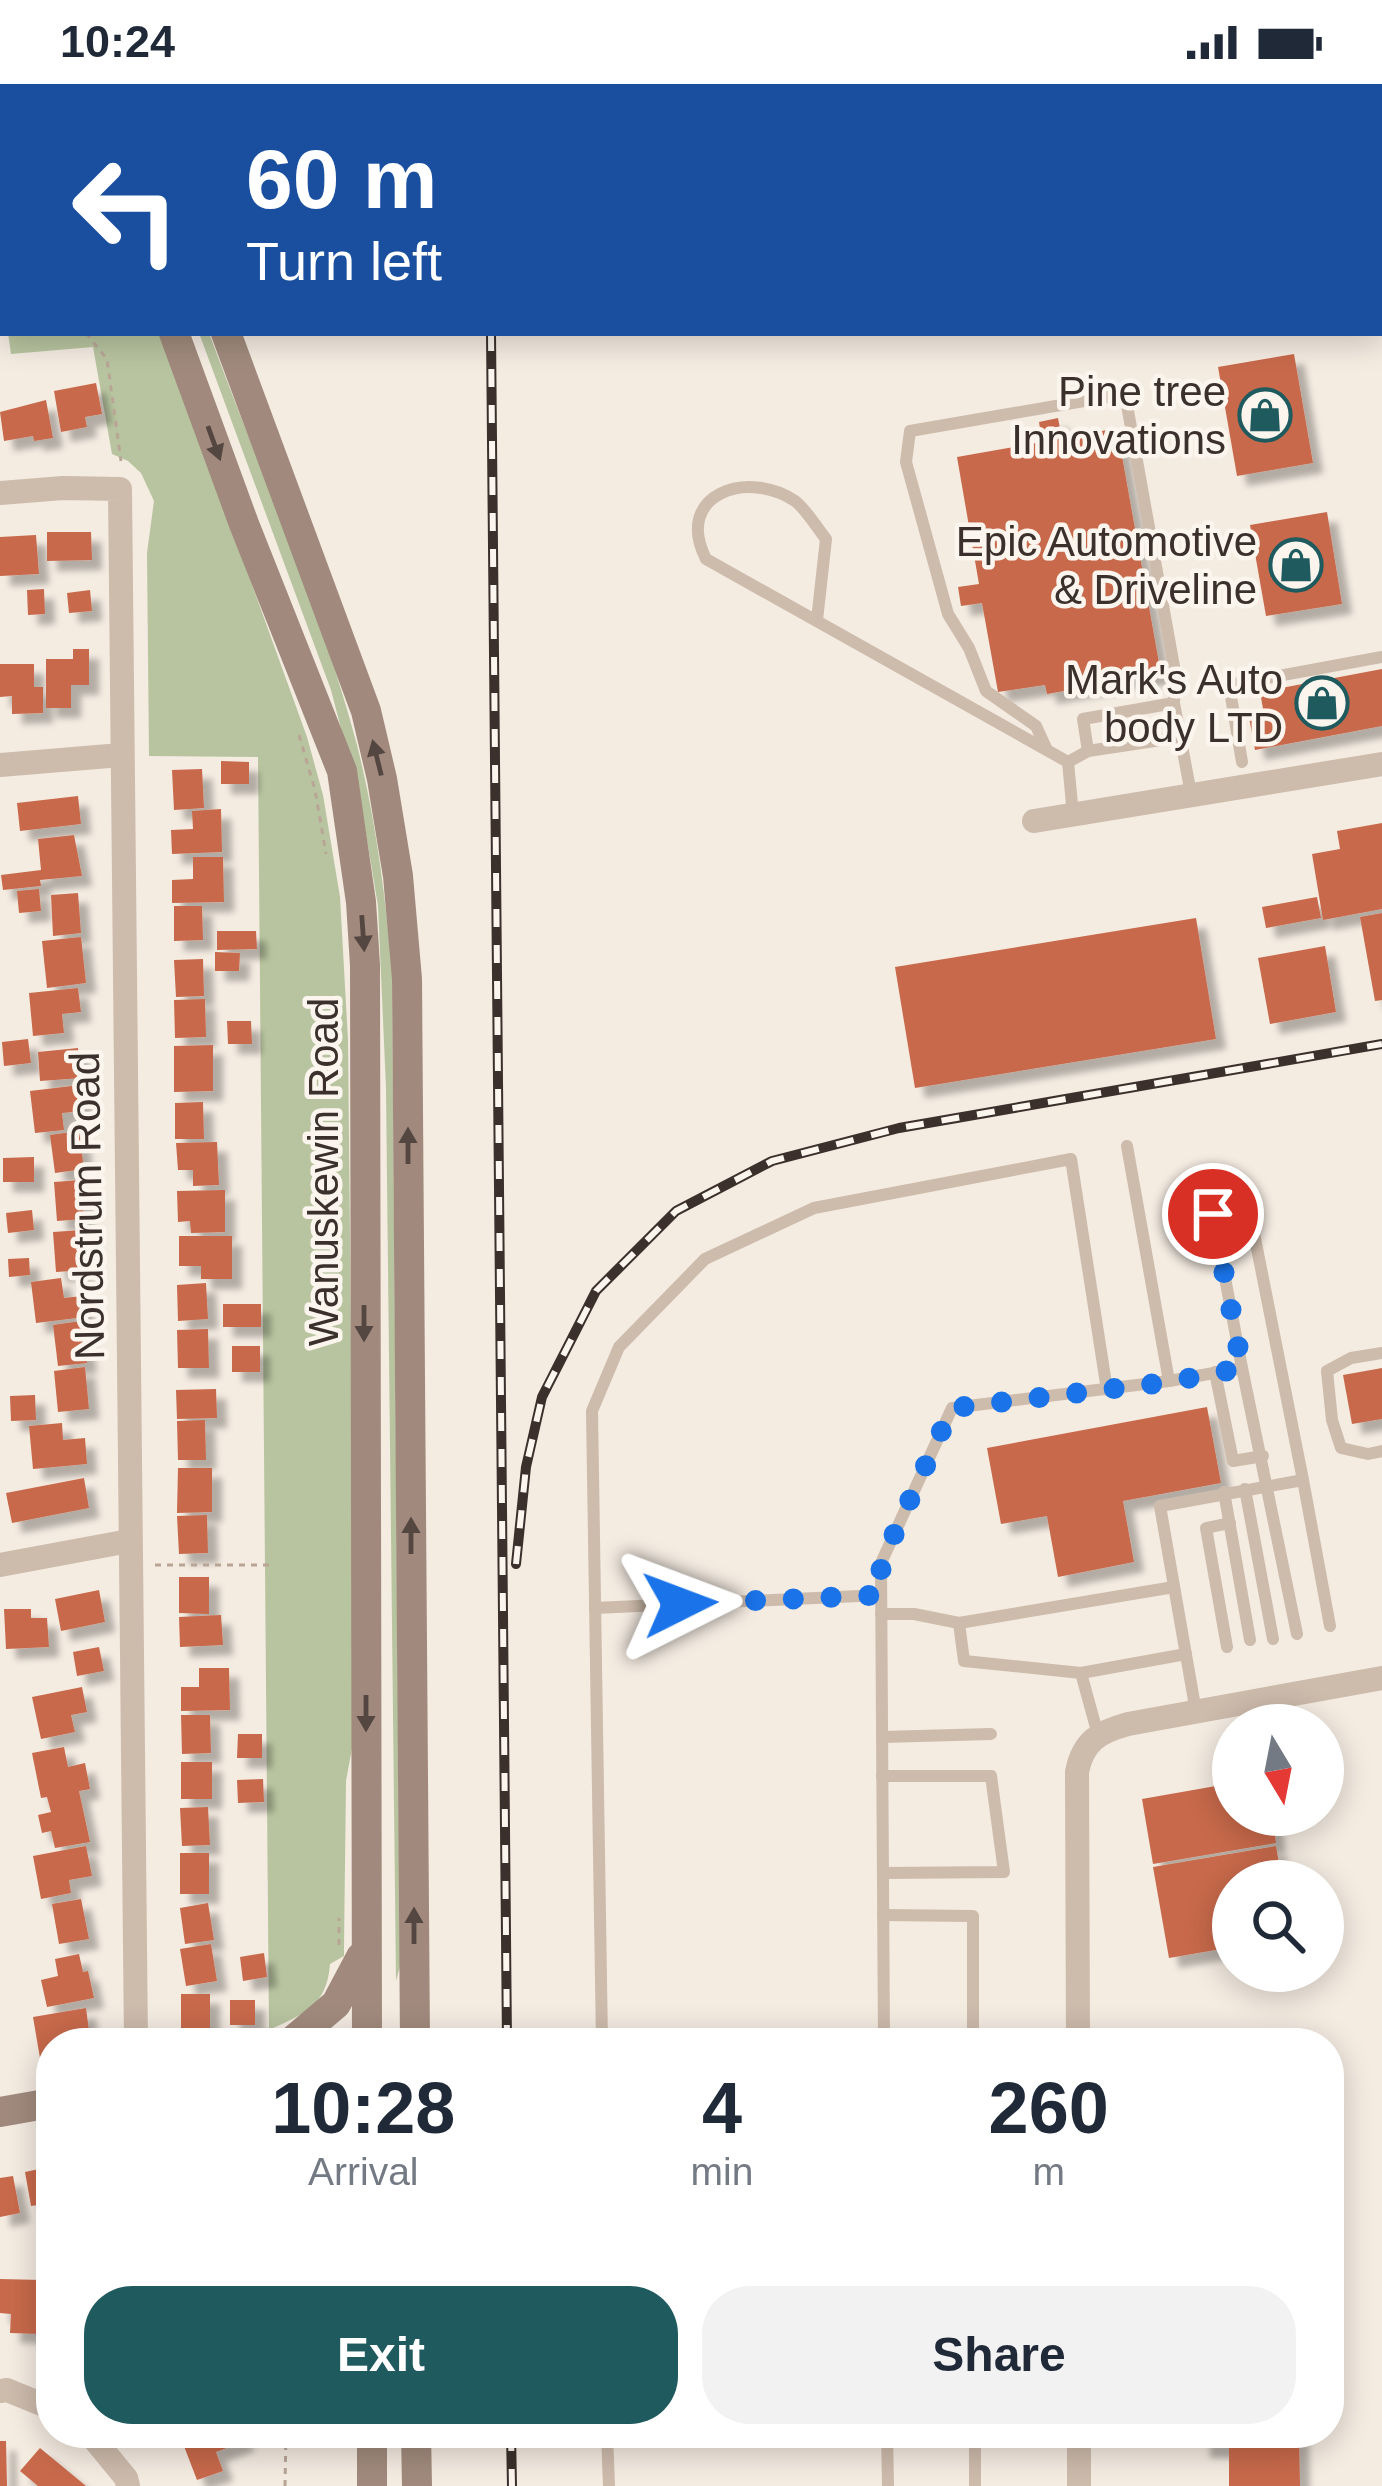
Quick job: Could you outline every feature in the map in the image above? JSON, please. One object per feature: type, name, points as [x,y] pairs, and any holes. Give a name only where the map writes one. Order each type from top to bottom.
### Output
[{"type":"main road","name":"Wanuskewin Road","points":[[175,336],[342,771],[361,902],[365,965],[352,1950],[366,2028]]},
{"type":"main road","name":"Wanuskewin Road","points":[[227,336],[366,711],[398,876],[407,979],[415,2028]]},
{"type":"main road","points":[[307,2028],[335,2004],[352,1950]]},
{"type":"main road","points":[[0,2113],[36,2106]]},
{"type":"main road","points":[[372,2448],[372,2486]]},
{"type":"main road","points":[[416,2448],[417,2486]]},
{"type":"street","name":"Nordstrum Road","points":[[0,493],[120,489],[136,2028]]},
{"type":"street","points":[[0,765],[121,755]]},
{"type":"street","points":[[1034,821],[1382,764]]},
{"type":"street","points":[[0,1565],[129,1541]]},
{"type":"street","points":[[1078,2028],[1077,1772],[1081,1754],[1098,1735],[1128,1724],[1382,1678]]},
{"type":"street","points":[[0,2391],[36,2402]]},
{"type":"street","points":[[101,2448],[128,2486]]},
{"type":"street","points":[[1079,2448],[1079,2486]]},
{"type":"lane","points":[[1046,748],[1036,726],[986,691],[969,648],[948,614],[905,462],[910,431],[1125,394],[1192,795]]},
{"type":"lane","points":[[817,620],[826,538],[795,502],[756,488],[724,490],[710,500],[697,525],[706,560],[1068,762]]},
{"type":"lane","points":[[1242,762],[1229,685],[1382,657]]},
{"type":"lane","points":[[1088,751],[1083,718],[1174,703]]},
{"type":"lane","points":[[1068,762],[1088,751],[1180,737]]},
{"type":"lane","points":[[1068,762],[1073,815]]},
{"type":"lane","points":[[1127,1145],[1169,1382]]},
{"type":"lane","points":[[602,2028],[592,1411],[619,1347],[705,1259],[814,1208],[1071,1159],[1107,1390]]},
{"type":"lane","points":[[1297,1634],[1213,1214],[1249,1208],[1330,1626]]},
{"type":"lane","points":[[1382,1353],[1351,1358],[1327,1371],[1332,1420],[1341,1448],[1368,1454],[1382,1451]]},
{"type":"lane","points":[[884,2028],[881,1563],[952,1408],[1169,1382],[1242,1368]]},
{"type":"lane","points":[[1215,1372],[1233,1461],[1263,1456]]},
{"type":"lane","points":[[1196,1712],[1160,1506],[1304,1480]]},
{"type":"lane","points":[[1246,1490],[1274,1639]]},
{"type":"lane","points":[[1224,1492],[1250,1640]]},
{"type":"lane","points":[[1227,1647],[1206,1528],[1230,1523]]},
{"type":"lane","points":[[881,1614],[914,1614],[959,1623],[1174,1587]]},
{"type":"lane","points":[[595,1608],[881,1595]]},
{"type":"lane","points":[[959,1623],[964,1661],[1081,1673],[1186,1654]]},
{"type":"lane","points":[[1081,1673],[1098,1735]]},
{"type":"lane","points":[[882,1737],[991,1734]]},
{"type":"lane","points":[[882,1777],[991,1776],[1004,1872],[883,1873]]},
{"type":"lane","points":[[883,1915],[973,1916],[974,2028]]},
{"type":"lane","points":[[608,2448],[609,2486]]},
{"type":"lane","points":[[887,2448],[888,2486]]},
{"type":"lane","points":[[975,2448],[975,2486]]},
{"type":"path","points":[[89,336],[107,358],[121,461]]},
{"type":"path","points":[[295,722],[315,790],[327,856]]},
{"type":"path","points":[[129,1569],[269,1565]]},
{"type":"path","points":[[340,1917],[352,1950]]},
{"type":"path","points":[[285,2486],[286,2448]]},
{"type":"green space","points":[[8,336],[162,336],[307,737],[323,795],[340,897],[348,1040],[355,1732],[346,1781],[344,1956],[330,1964],[324,1990],[312,2007],[273,2028],[269,2028],[258,757],[149,756],[147,553],[154,501],[141,473],[112,454],[93,347],[11,354]]},
{"type":"green space","points":[[200,336],[210,336],[342,693],[364,773],[386,913],[392,970],[400,1966],[396,1981],[386,1088],[378,906],[362,809],[331,690]]},
{"type":"building","name":"Pine tree Innovations","points":[[1294,354],[1313,463],[1237,476],[1218,367]]},
{"type":"building","points":[[96,383],[102,414],[85,417],[87,427],[61,432],[54,391]]},
{"type":"building","points":[[46,400],[53,438],[4,441],[0,412]]},
{"type":"building","points":[[1058,418],[1062,439],[1117,428],[1161,674],[1047,694],[1045,685],[998,692],[982,603],[961,606],[958,587],[979,584],[957,457],[1042,442],[1039,422]]},
{"type":"building","name":"Epic Automotive & Driveline","points":[[1327,512],[1342,604],[1266,616],[1250,525]]},
{"type":"building","points":[[47,532],[91,532],[92,560],[47,561]]},
{"type":"building","points":[[36,535],[39,574],[0,576],[0,537]]},
{"type":"building","points":[[44,589],[45,614],[28,615],[27,590]]},
{"type":"building","points":[[90,590],[92,611],[69,613],[67,593]]},
{"type":"building","points":[[73,649],[89,649],[89,685],[71,685],[71,708],[46,708],[46,659],[73,659]]},
{"type":"building","points":[[0,664],[34,664],[34,687],[43,687],[43,713],[12,714],[12,696],[0,697]]},
{"type":"building","name":"Mark's Auto body LTD","points":[[1382,669],[1382,726],[1255,750],[1249,717],[1264,714],[1260,692]]},
{"type":"building","points":[[221,761],[249,762],[249,784],[221,784]]},
{"type":"building","points":[[202,769],[204,808],[174,810],[172,770]]},
{"type":"building","points":[[78,796],[81,824],[20,831],[17,803]]},
{"type":"building","points":[[221,809],[222,852],[172,854],[171,830],[193,829],[192,811]]},
{"type":"building","points":[[1382,823],[1382,909],[1323,920],[1312,854],[1340,849],[1337,831]]},
{"type":"building","points":[[74,835],[82,876],[3,890],[1,875],[41,870],[38,839]]},
{"type":"building","points":[[193,857],[223,857],[224,902],[172,903],[172,880],[193,879]]},
{"type":"building","points":[[39,889],[41,911],[19,913],[17,891]]},
{"type":"building","points":[[78,893],[81,933],[53,936],[51,895]]},
{"type":"building","points":[[1317,897],[1321,918],[1266,928],[1262,907]]},
{"type":"building","points":[[174,906],[202,906],[203,940],[174,941]]},
{"type":"building","points":[[1382,913],[1382,1000],[1375,1001],[1360,917]]},
{"type":"building","points":[[1196,918],[1216,1039],[915,1088],[895,967]]},
{"type":"building","points":[[217,931],[256,931],[257,949],[217,950]]},
{"type":"building","points":[[81,937],[86,983],[47,988],[42,941]]},
{"type":"building","points":[[1325,946],[1336,1012],[1270,1024],[1258,958]]},
{"type":"building","points":[[215,952],[240,953],[239,971],[215,971]]},
{"type":"building","points":[[203,959],[204,996],[176,997],[174,960]]},
{"type":"building","points":[[78,988],[81,1012],[62,1014],[64,1033],[33,1036],[29,993]]},
{"type":"building","points":[[205,999],[206,1037],[175,1038],[174,1000]]},
{"type":"building","points":[[227,1021],[251,1021],[252,1044],[228,1044]]},
{"type":"building","points":[[28,1039],[31,1063],[4,1066],[2,1042]]},
{"type":"building","points":[[213,1045],[213,1091],[174,1092],[174,1046]]},
{"type":"building","points":[[78,1048],[81,1078],[40,1081],[38,1052]]},
{"type":"building","points":[[80,1085],[83,1111],[62,1113],[64,1130],[35,1133],[30,1091]]},
{"type":"building","points":[[203,1102],[204,1139],[175,1139],[175,1103]]},
{"type":"building","points":[[79,1131],[84,1169],[55,1173],[50,1135]]},
{"type":"building","points":[[217,1142],[219,1185],[193,1186],[193,1170],[178,1170],[176,1143]]},
{"type":"building","points":[[34,1157],[34,1182],[3,1182],[3,1158]]},
{"type":"building","points":[[81,1180],[84,1219],[57,1221],[54,1182]]},
{"type":"building","points":[[225,1190],[225,1232],[191,1233],[190,1221],[178,1222],[177,1191]]},
{"type":"building","points":[[32,1210],[34,1230],[8,1233],[6,1213]]},
{"type":"building","points":[[82,1230],[86,1270],[56,1272],[53,1232]]},
{"type":"building","points":[[179,1236],[232,1236],[232,1279],[201,1279],[201,1266],[179,1266]]},
{"type":"building","points":[[29,1258],[30,1275],[9,1277],[8,1259]]},
{"type":"building","points":[[61,1278],[64,1298],[82,1296],[85,1317],[36,1323],[31,1282]]},
{"type":"building","points":[[206,1283],[208,1319],[178,1321],[177,1285]]},
{"type":"building","points":[[223,1304],[261,1304],[261,1327],[223,1327]]},
{"type":"building","points":[[81,1321],[87,1363],[58,1366],[53,1325]]},
{"type":"building","points":[[208,1329],[209,1368],[178,1368],[177,1330]]},
{"type":"building","points":[[232,1346],[260,1346],[260,1372],[232,1372]]},
{"type":"building","points":[[85,1367],[89,1409],[58,1412],[54,1371]]},
{"type":"building","points":[[1382,1368],[1382,1419],[1352,1424],[1343,1375]]},
{"type":"building","points":[[216,1389],[217,1418],[177,1419],[176,1390]]},
{"type":"building","points":[[35,1395],[36,1420],[11,1421],[10,1396]]},
{"type":"building","points":[[1207,1407],[1221,1483],[1123,1501],[1134,1562],[1058,1577],[1047,1516],[1001,1524],[987,1448]]},
{"type":"building","points":[[205,1420],[206,1460],[178,1460],[177,1421]]},
{"type":"building","points":[[62,1423],[63,1440],[85,1438],[87,1464],[33,1469],[29,1426]]},
{"type":"building","points":[[178,1468],[212,1468],[212,1512],[177,1513]]},
{"type":"building","points":[[84,1478],[89,1508],[12,1523],[6,1493]]},
{"type":"building","points":[[207,1515],[208,1553],[179,1554],[177,1516]]},
{"type":"building","points":[[179,1577],[209,1577],[209,1614],[179,1613]]},
{"type":"building","points":[[99,1590],[105,1622],[61,1631],[55,1599]]},
{"type":"building","points":[[4,1609],[31,1609],[31,1618],[47,1618],[49,1647],[6,1649]]},
{"type":"building","points":[[221,1615],[223,1645],[180,1647],[179,1617]]},
{"type":"building","points":[[99,1647],[104,1671],[77,1676],[73,1652]]},
{"type":"building","points":[[199,1668],[229,1668],[230,1710],[181,1711],[181,1687],[199,1687]]},
{"type":"building","points":[[82,1687],[87,1712],[71,1715],[75,1732],[41,1739],[32,1697]]},
{"type":"building","points":[[181,1715],[210,1715],[211,1753],[182,1754]]},
{"type":"building","points":[[238,1734],[262,1734],[262,1758],[237,1758]]},
{"type":"building","points":[[64,1747],[68,1767],[85,1763],[90,1789],[79,1791],[90,1842],[55,1848],[51,1831],[42,1833],[38,1815],[51,1812],[47,1797],[41,1798],[32,1753]]},
{"type":"building","points":[[181,1762],[212,1762],[212,1799],[181,1799]]},
{"type":"building","points":[[263,1779],[264,1802],[238,1803],[237,1780]]},
{"type":"building","points":[[1212,1787],[1212,1836],[1275,1836],[1276,1843],[1153,1864],[1142,1799]]},
{"type":"building","points":[[208,1807],[210,1845],[182,1846],[180,1808]]},
{"type":"building","points":[[86,1846],[92,1876],[69,1880],[71,1893],[41,1899],[33,1856]]},
{"type":"building","points":[[1276,1846],[1278,1860],[1212,1860],[1212,1951],[1169,1958],[1153,1867]]},
{"type":"building","points":[[180,1853],[209,1853],[209,1894],[180,1894]]},
{"type":"building","points":[[81,1899],[89,1939],[59,1944],[52,1904]]},
{"type":"building","points":[[208,1903],[214,1940],[185,1944],[180,1908]]},
{"type":"building","points":[[211,1944],[217,1981],[186,1986],[180,1949]]},
{"type":"building","points":[[264,1953],[267,1977],[243,1981],[240,1957]]},
{"type":"building","points":[[79,1954],[94,1998],[47,2007],[41,1980],[58,1976],[55,1959]]},
{"type":"building","points":[[181,1994],[210,1994],[210,2028],[181,2028]]},
{"type":"building","points":[[230,2000],[255,2000],[255,2025],[230,2025]]},
{"type":"building","points":[[86,2008],[89,2028],[36,2028],[36,2035],[33,2017]]},
{"type":"building","points":[[36,2170],[36,2205],[31,2206],[25,2172]]},
{"type":"building","points":[[13,2176],[20,2213],[0,2217],[0,2178]]},
{"type":"building","points":[[0,2279],[36,2280],[36,2334],[10,2333],[11,2314],[0,2313]]},
{"type":"building","points":[[0,2441],[6,2441],[7,2486],[0,2486]]},
{"type":"building","points":[[40,2448],[86,2486],[38,2486],[20,2471]]},
{"type":"building","points":[[185,2448],[227,2448],[216,2452],[223,2471],[197,2480]]},
{"type":"building","points":[[1229,2448],[1299,2448],[1300,2486],[1229,2486]]},
{"type":"railway","points":[[491,336],[507,2028]]},
{"type":"railway","points":[[516,1564],[526,1467],[542,1397],[596,1291],[676,1211],[772,1161],[899,1128],[1382,1044]]},
{"type":"railway","points":[[511,2448],[512,2486]]},
{"type":"place","name":"Pine tree Innovations","points":[[1265,415]]},
{"type":"place","name":"Epic Automotive & Driveline","points":[[1296,565]]},
{"type":"place","name":"Mark's Auto body LTD","points":[[1322,703]]},
{"type":"route","points":[[680,1604],[881,1595],[881,1563],[952,1408],[1169,1382],[1242,1368],[1213,1214]]}]
